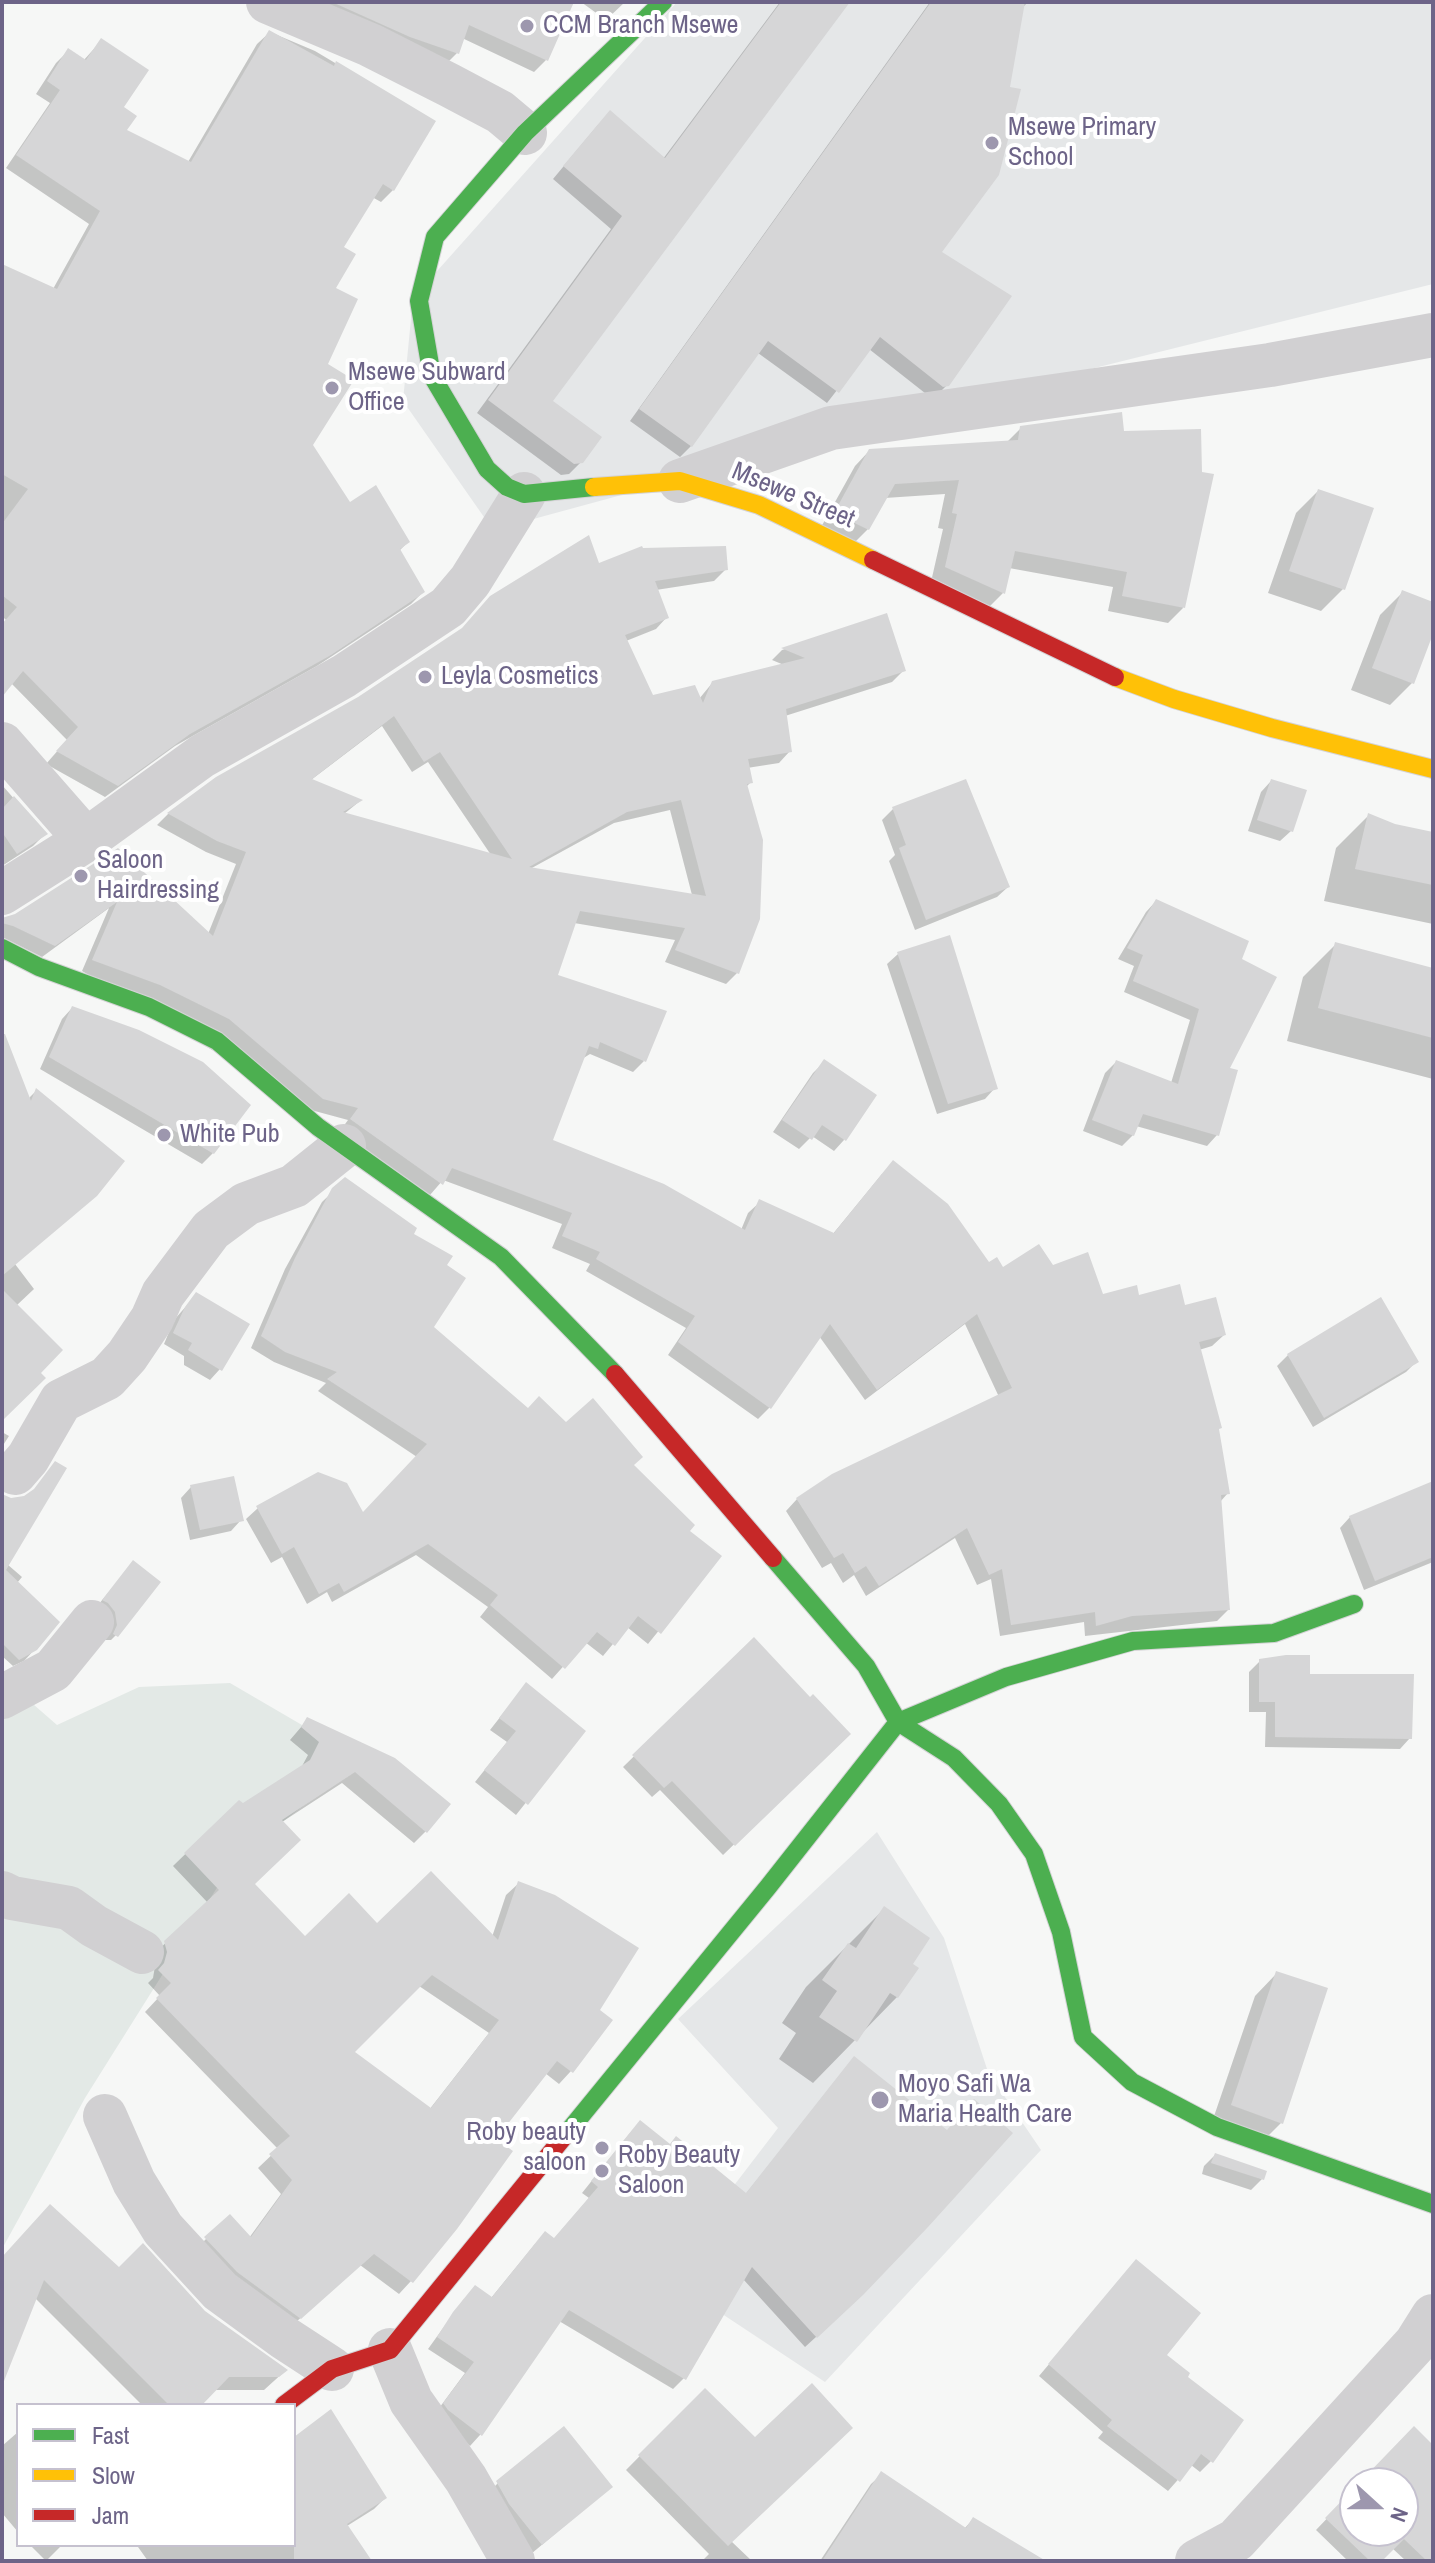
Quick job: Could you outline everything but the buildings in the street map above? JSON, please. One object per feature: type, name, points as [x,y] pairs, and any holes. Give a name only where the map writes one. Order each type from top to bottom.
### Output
[{"type":"street","points":[[268,2],[370,45],[449,85],[500,112],[525,133]]},
{"type":"street","points":[[2,893],[86,840],[202,756],[344,676],[448,607],[470,581],[524,494],[507,487],[487,469],[432,376],[419,301],[435,237],[525,133],[663,2]]},
{"type":"street","points":[[680,481],[831,428],[1270,365],[1433,335]]},
{"type":"street","name":"Msewe Street","points":[[524,494],[680,481],[759,505],[1118,678],[1174,699],[1272,728],[1433,769]]},
{"type":"street","points":[[2,744],[86,840]]},
{"type":"street","points":[[2,948],[39,967],[149,1007],[217,1041],[254,1075],[344,1146],[501,1257],[571,1326],[866,1666],[898,1722],[954,1758],[999,1804],[1034,1854],[1061,1932],[1083,2037],[1132,2082],[1217,2127],[1433,2204]]},
{"type":"street","points":[[15,1473],[28,1458],[53,1412],[65,1397],[107,1378],[127,1356],[152,1319],[163,1294],[211,1230],[255,1199],[294,1186],[344,1146]]},
{"type":"street","points":[[287,2403],[332,2369],[390,2350],[768,1887],[898,1722],[1006,1677],[1133,1641],[1274,1633],[1354,1604]]},
{"type":"street","points":[[2,1697],[53,1670],[92,1622]]},
{"type":"street","points":[[2,1893],[12,1898],[69,1908],[124,1944],[142,1952]]},
{"type":"street","points":[[105,2116],[134,2182],[163,2229],[220,2291],[332,2369]]},
{"type":"street","points":[[1197,2561],[1236,2540],[1416,2343],[1433,2316]]},
{"type":"street","points":[[390,2350],[411,2401],[466,2479],[513,2561]]},
{"type":"shaded area","name":"Msewe Primary School","points":[[677,2],[1433,2],[1433,284],[1022,386],[493,530],[403,401],[413,298]]},
{"type":"shaded area","points":[[2,1677],[57,1725],[139,1687],[230,1683],[362,1760],[235,1859],[85,2098],[2,2249]]},
{"type":"shaded area","name":"Moyo Safi Wa Maria Health Care","points":[[877,1832],[944,1938],[988,2072],[1041,2150],[825,2382],[692,2294],[673,2265],[778,2128],[678,2019]]},
{"type":"traffic: fast","points":[[594,487],[524,494],[507,487],[487,469],[432,376],[419,301],[435,237],[525,133],[663,2]]},
{"type":"traffic: fast","points":[[2,948],[39,967],[149,1007],[217,1041],[318,1127],[501,1257],[615,1374]]},
{"type":"traffic: fast","points":[[773,1558],[866,1666],[898,1722],[954,1758],[999,1804],[1034,1854],[1061,1932],[1083,2037],[1132,2082],[1217,2127],[1433,2204]]},
{"type":"traffic: fast","points":[[567,2133],[898,1722],[1006,1677],[1133,1641],[1274,1633],[1354,1604]]},
{"type":"traffic: slow","points":[[594,487],[680,481],[759,505],[873,560]]},
{"type":"traffic: slow","points":[[1115,677],[1174,699],[1272,728],[1433,769]]},
{"type":"traffic: jam","points":[[873,560],[1115,677]]},
{"type":"traffic: jam","points":[[615,1374],[773,1558]]},
{"type":"traffic: jam","points":[[287,2403],[332,2369],[390,2350],[567,2133]]},
{"type":"place","name":"CCM Branch Msewe","points":[[527,26]]},
{"type":"place","name":"Msewe Primary School","points":[[992,143]]},
{"type":"place","name":"Msewe Subward Office","points":[[332,388]]},
{"type":"place","name":"Leyla Cosmetics","points":[[425,677]]},
{"type":"place","name":"Saloon Hairdressing","points":[[81,876]]},
{"type":"place","name":"White Pub","points":[[164,1135]]},
{"type":"place","name":"Moyo Safi Wa Maria Health Care","points":[[880,2100]]},
{"type":"place","name":"Roby beauty saloon","points":[[602,2148]]},
{"type":"place","name":"Roby Beauty Saloon","points":[[602,2171]]}]
